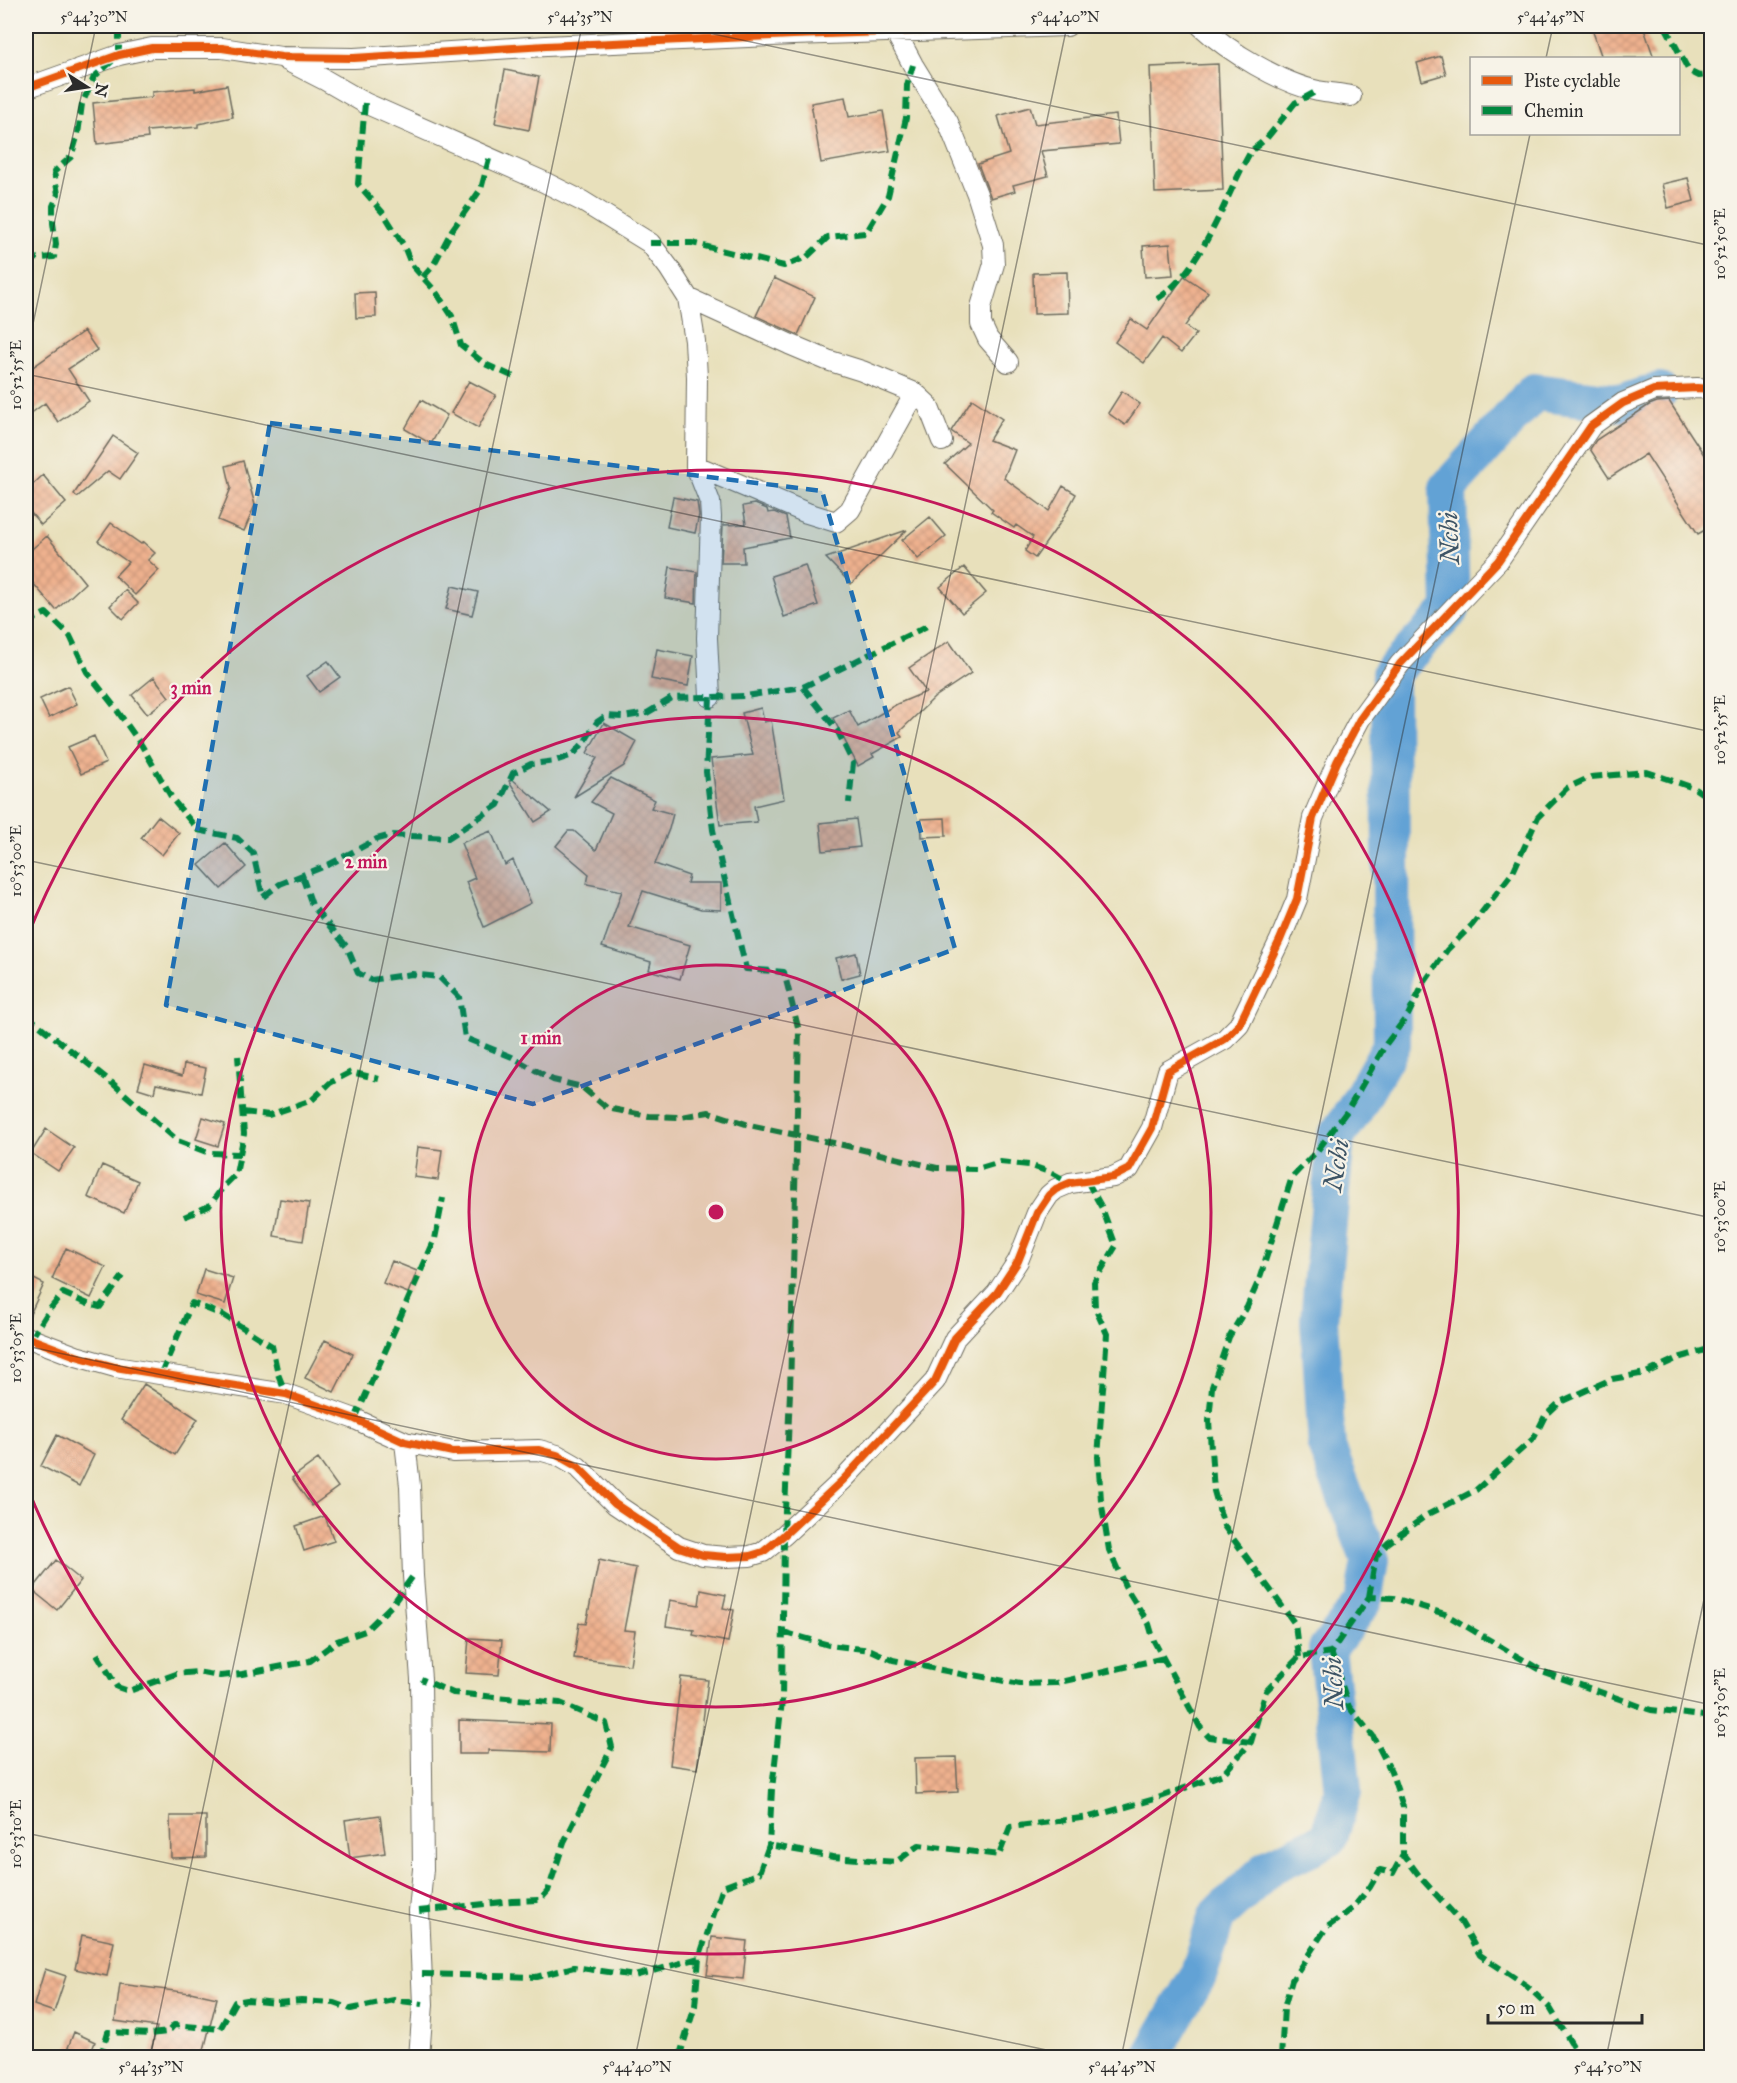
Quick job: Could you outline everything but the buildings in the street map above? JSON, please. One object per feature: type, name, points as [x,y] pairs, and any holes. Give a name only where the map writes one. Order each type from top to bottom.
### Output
[{"type":"street","points":[[26,88],[120,55],[152,48],[222,48],[280,57],[354,58],[569,45],[1067,26]]},
{"type":"street","points":[[1201,26],[1240,56],[1268,72],[1317,91],[1351,96]]},
{"type":"street","points":[[895,31],[948,122],[977,194],[993,245],[994,264],[981,307],[981,324],[988,339],[1008,362]]},
{"type":"street","points":[[280,57],[365,103],[544,182],[622,224],[650,243],[669,268],[688,298],[695,341],[696,466],[710,502],[711,517],[707,638],[710,697]]},
{"type":"street","points":[[688,298],[789,345],[827,360],[862,370],[915,393],[928,405],[942,441]]},
{"type":"street","points":[[27,1340],[115,1367],[286,1394],[355,1419],[405,1442],[453,1452],[538,1450],[557,1455],[578,1467],[615,1504],[679,1547],[703,1555],[726,1557],[750,1556],[763,1552],[843,1480],[935,1381],[955,1338],[997,1293],[1014,1268],[1037,1213],[1049,1195],[1070,1183],[1113,1177],[1129,1169],[1152,1128],[1168,1071],[1225,1039],[1239,1025],[1297,899],[1313,818],[1337,762],[1360,719],[1400,664],[1498,561],[1591,426],[1623,403],[1654,390],[1712,389]]},
{"type":"street","points":[[696,466],[807,513],[836,522],[849,510],[915,393]]},
{"type":"street","points":[[405,1442],[410,1486],[421,1702],[423,1858],[419,1911],[423,2004],[419,2058]]},
{"type":"highlighted area","points":[[270,423],[822,491],[955,949],[533,1104],[166,1005]]},
{"type":"waterway","name":"Nchi","points":[[1150,2058],[1198,1976],[1217,1916],[1271,1866],[1329,1838],[1343,1791],[1327,1650],[1363,1602],[1370,1561],[1327,1448],[1319,1320],[1336,1137],[1355,1109],[1392,1044],[1390,674],[1451,609],[1448,488],[1534,392],[1623,403],[1659,391]]},
{"type":"marked path","points":[[26,259],[54,257],[56,244],[53,206],[58,194],[54,172],[71,157],[78,134],[82,104],[94,77],[119,55],[119,26]]},
{"type":"marked path","points":[[1665,26],[1689,71],[1699,76],[1712,74]]},
{"type":"marked path","points":[[650,243],[692,243],[784,266],[807,257],[828,237],[866,233],[888,196],[906,118],[907,85],[913,65]]},
{"type":"marked path","points":[[1157,299],[1188,270],[1212,231],[1251,151],[1267,138],[1295,103],[1317,91]]},
{"type":"marked path","points":[[365,103],[358,184],[384,214],[404,246],[411,264],[436,292],[452,316],[461,345],[485,364],[514,377]]},
{"type":"marked path","points":[[423,277],[433,266],[452,230],[481,189],[489,159]]},
{"type":"marked path","points":[[26,623],[46,613],[70,636],[87,672],[142,746],[173,800],[198,830],[237,838],[253,853],[263,897],[280,884],[328,865],[377,839],[392,835],[448,838],[498,805],[513,773],[531,764],[555,761],[573,755],[597,722],[606,716],[623,717],[647,713],[672,698],[746,696],[803,687],[929,625]]},
{"type":"marked path","points":[[803,687],[837,730],[853,763],[849,803]]},
{"type":"marked path","points":[[710,697],[706,772],[713,830],[746,969],[784,972],[799,1031],[784,1535],[782,1701],[772,1789],[769,1845]]},
{"type":"marked path","points":[[1299,1657],[1295,1624],[1224,1526],[1214,1491],[1209,1421],[1212,1387],[1229,1337],[1247,1307],[1259,1280],[1292,1177],[1317,1151],[1347,1111],[1386,1044],[1408,1015],[1424,983],[1447,950],[1472,925],[1513,872],[1538,817],[1567,788],[1591,777],[1647,772],[1694,788],[1712,800]]},
{"type":"marked path","points":[[302,876],[312,905],[347,947],[358,973],[371,980],[412,974],[439,977],[459,997],[465,1038],[512,1057],[553,1080],[582,1087],[607,1108],[649,1116],[681,1117],[709,1112],[749,1125],[937,1168],[977,1169],[1000,1162],[1029,1165],[1052,1173],[1070,1183]]},
{"type":"marked path","points":[[26,1015],[110,1081],[178,1141],[209,1153],[241,1154]]},
{"type":"marked path","points":[[184,1217],[209,1206],[236,1174],[244,1134],[238,1056]]},
{"type":"marked path","points":[[243,1112],[269,1115],[312,1100],[330,1083],[351,1072],[379,1079]]},
{"type":"marked path","points":[[1087,1181],[1102,1208],[1116,1246],[1094,1282],[1095,1308],[1107,1334],[1098,1457],[1101,1500],[1109,1550],[1125,1586],[1149,1624],[1154,1641],[1200,1727],[1209,1737],[1251,1742]]},
{"type":"marked path","points":[[355,1419],[435,1239],[443,1198]]},
{"type":"marked path","points":[[31,1339],[63,1293],[100,1307],[123,1276]]},
{"type":"marked path","points":[[161,1374],[192,1303],[223,1315],[272,1346],[278,1374],[286,1394]]},
{"type":"marked path","points":[[1369,1597],[1376,1556],[1388,1543],[1427,1515],[1476,1490],[1534,1438],[1545,1416],[1560,1402],[1612,1379],[1646,1373],[1678,1358],[1712,1348]]},
{"type":"marked path","points":[[97,1654],[117,1687],[129,1691],[176,1674],[197,1672],[220,1676],[242,1674],[310,1661],[337,1641],[365,1631],[392,1605],[413,1576]]},
{"type":"marked path","points":[[679,2058],[695,2006],[699,1958],[723,1887],[759,1873],[769,1845],[833,1857],[896,1862],[919,1845],[999,1855],[1010,1827],[1089,1817],[1155,1799],[1223,1774],[1251,1742],[1266,1691],[1299,1657],[1331,1652],[1369,1597],[1394,1598],[1445,1614],[1544,1672],[1642,1707],[1712,1717]]},
{"type":"marked path","points":[[783,1632],[829,1645],[871,1650],[893,1660],[1020,1684],[1056,1683],[1164,1658]]},
{"type":"marked path","points":[[1331,1652],[1349,1707],[1373,1736],[1391,1771],[1403,1807],[1403,1854],[1421,1878],[1461,1922],[1480,1955],[1527,1986],[1550,2008],[1580,2058]]},
{"type":"marked path","points":[[419,1911],[540,1900],[548,1891],[564,1842],[612,1747],[606,1723],[560,1703],[453,1693],[421,1679]]},
{"type":"marked path","points":[[1281,2058],[1284,2008],[1292,1980],[1326,1928],[1352,1909],[1380,1870],[1393,1873],[1403,1854]]},
{"type":"marked path","points":[[422,1974],[536,1977],[574,1967],[635,1976],[699,1958]]},
{"type":"marked path","points":[[100,2058],[108,2032],[151,2034],[168,2032],[174,2025],[220,2029],[235,2002],[247,2000],[276,2003],[301,2001],[334,2003],[351,2009],[394,2000],[423,2004]]},
{"type":"cycle path","points":[[26,88],[119,55],[152,48],[222,48],[281,57],[354,58],[546,46],[1067,26]]},
{"type":"cycle path","points":[[26,1337],[76,1356],[115,1367],[286,1394],[355,1419],[405,1442],[453,1452],[539,1450],[557,1455],[578,1467],[615,1504],[679,1547],[703,1555],[726,1557],[750,1556],[763,1552],[843,1480],[935,1381],[955,1338],[997,1293],[1018,1261],[1037,1213],[1049,1195],[1070,1183],[1113,1177],[1129,1169],[1152,1128],[1168,1071],[1225,1039],[1239,1025],[1297,899],[1313,818],[1337,762],[1360,719],[1400,664],[1498,561],[1591,426],[1623,403],[1654,390],[1712,389]]}]
